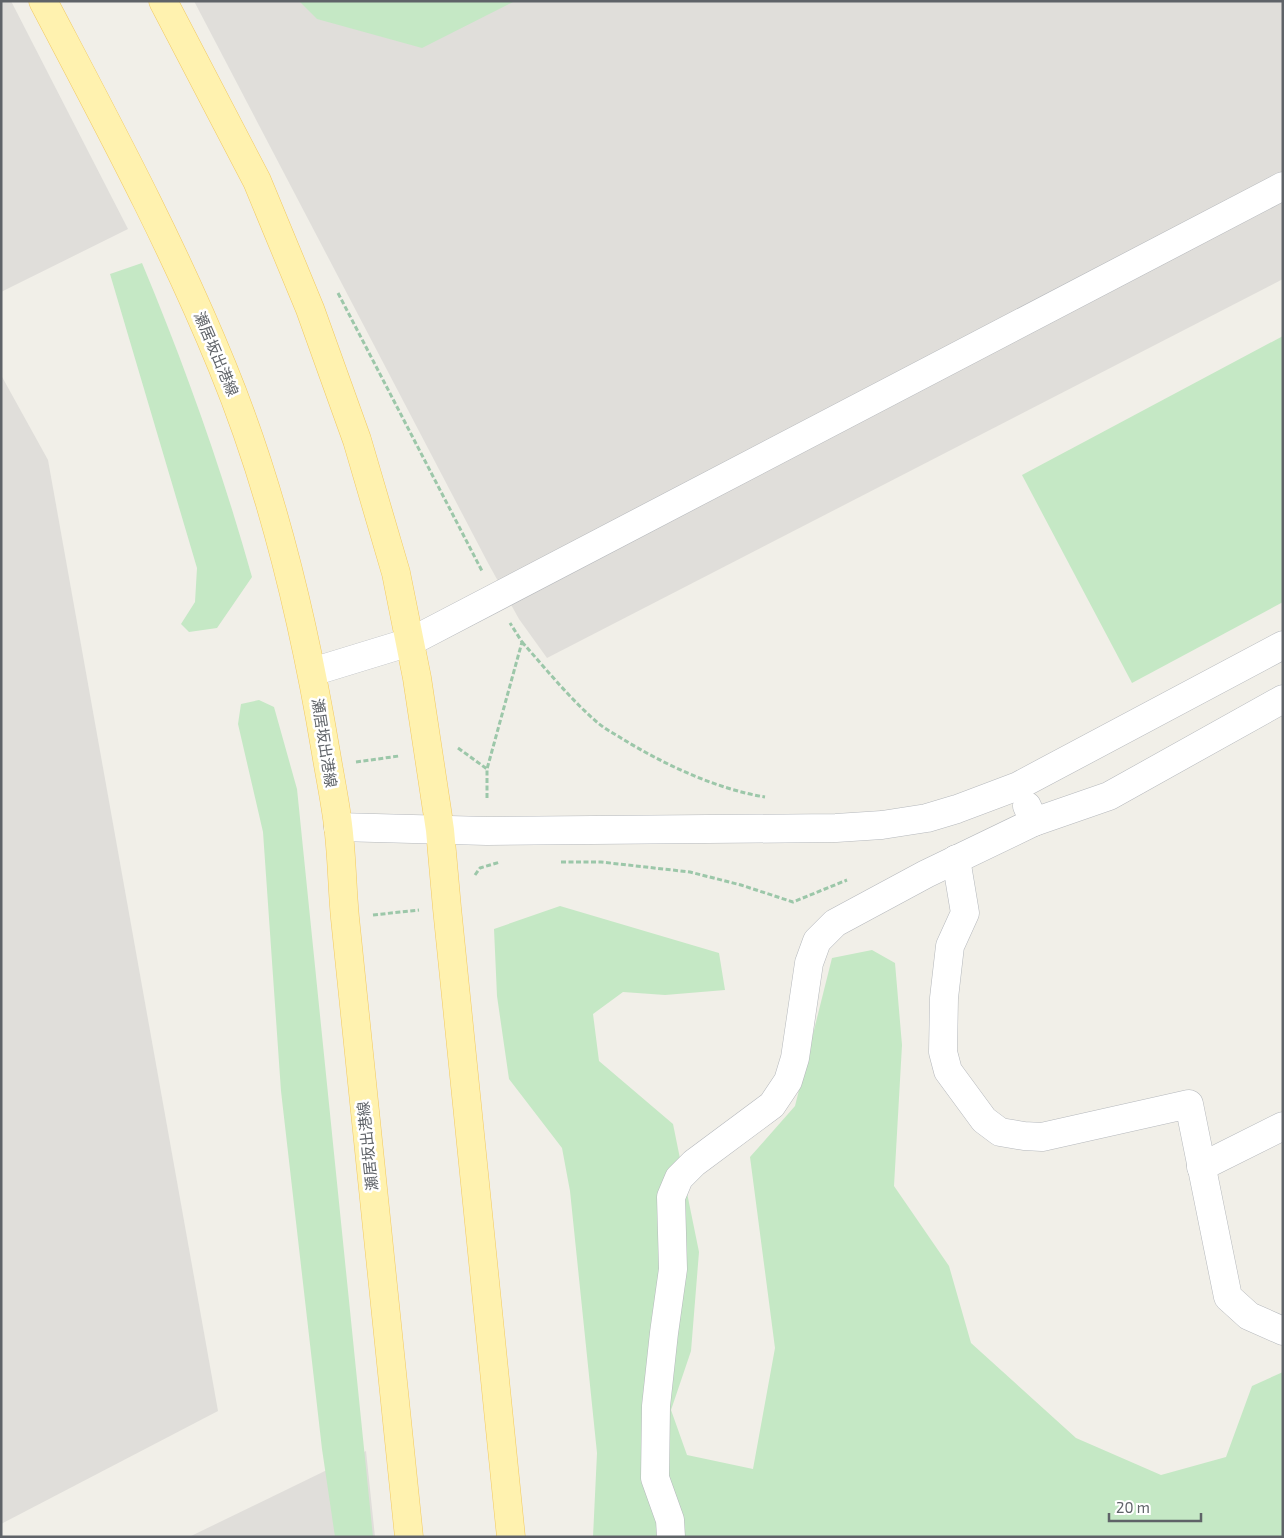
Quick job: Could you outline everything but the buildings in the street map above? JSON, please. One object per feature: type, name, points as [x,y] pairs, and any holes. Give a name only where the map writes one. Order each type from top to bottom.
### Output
[{"type":"main road","name":"瀬居坂出港線","points":[[43,1],[170,248],[222,366],[244,425],[279,534],[312,672],[338,827],[345,918],[409,1537]]},
{"type":"main road","points":[[163,1],[257,181],[310,309],[360,450],[396,573],[417,678],[440,830],[511,1537]]},
{"type":"street","points":[[312,672],[410,642],[1283,186]]},
{"type":"street","points":[[338,827],[440,830],[816,828],[873,825],[927,818],[1018,786],[1283,645]]},
{"type":"street","points":[[671,1537],[670,1520],[655,1478],[656,1406],[664,1333],[674,1269],[671,1197],[679,1178],[694,1164],[772,1105],[788,1081],[795,1058],[809,963],[817,941],[835,923],[956,859],[1034,822],[1109,796],[1283,699]]},
{"type":"street","points":[[1018,786],[1034,822]]},
{"type":"street","points":[[956,859],[965,913],[950,946],[944,998],[943,1052],[948,1070],[984,1120],[1000,1132],[1024,1136],[1042,1137],[1190,1104],[1228,1296],[1248,1316],[1283,1331]]},
{"type":"street","points":[[1201,1166],[1283,1126]]},
{"type":"path","points":[[336,289],[496,597],[522,642],[562,687],[599,724],[642,751],[691,774],[747,794],[766,797]]},
{"type":"path","points":[[487,798],[488,769],[522,642]]},
{"type":"path","points":[[456,746],[488,769]]},
{"type":"path","points":[[354,763],[407,754]]},
{"type":"path","points":[[470,880],[480,868],[506,860]]},
{"type":"path","points":[[558,862],[601,862],[690,872],[741,885],[794,902],[855,877]]},
{"type":"path","points":[[366,916],[427,910]]},
{"type":"shaded area","points":[[1,1],[11,1],[128,229],[1,292]]},
{"type":"shaded area","points":[[194,1],[1283,1],[1283,279],[547,658],[519,619],[488,563]]},
{"type":"shaded area","points":[[1,375],[48,460],[218,1411],[1,1524]]},
{"type":"shaded area","points":[[366,1451],[375,1537],[189,1537]]},
{"type":"green space","points":[[299,1],[515,1],[422,48],[317,19]]},
{"type":"green space","points":[[142,263],[202,418],[252,577],[217,628],[189,632],[181,624],[195,602],[197,568],[110,274]]},
{"type":"green space","points":[[1283,336],[1283,602],[1132,683],[1022,475]]},
{"type":"green space","points":[[259,700],[274,707],[297,789],[373,1537],[335,1537],[322,1449],[281,1091],[263,832],[238,724],[241,704]]},
{"type":"green space","points":[[560,906],[719,953],[725,990],[665,995],[623,992],[593,1014],[599,1061],[673,1124],[699,1252],[691,1351],[671,1410],[687,1455],[753,1469],[775,1348],[750,1157],[795,1106],[832,958],[872,950],[895,963],[902,1045],[894,1186],[949,1266],[971,1343],[1076,1438],[1161,1475],[1226,1457],[1252,1386],[1283,1372],[1283,1537],[593,1537],[597,1453],[570,1191],[562,1148],[509,1079],[497,996],[494,929]]}]
